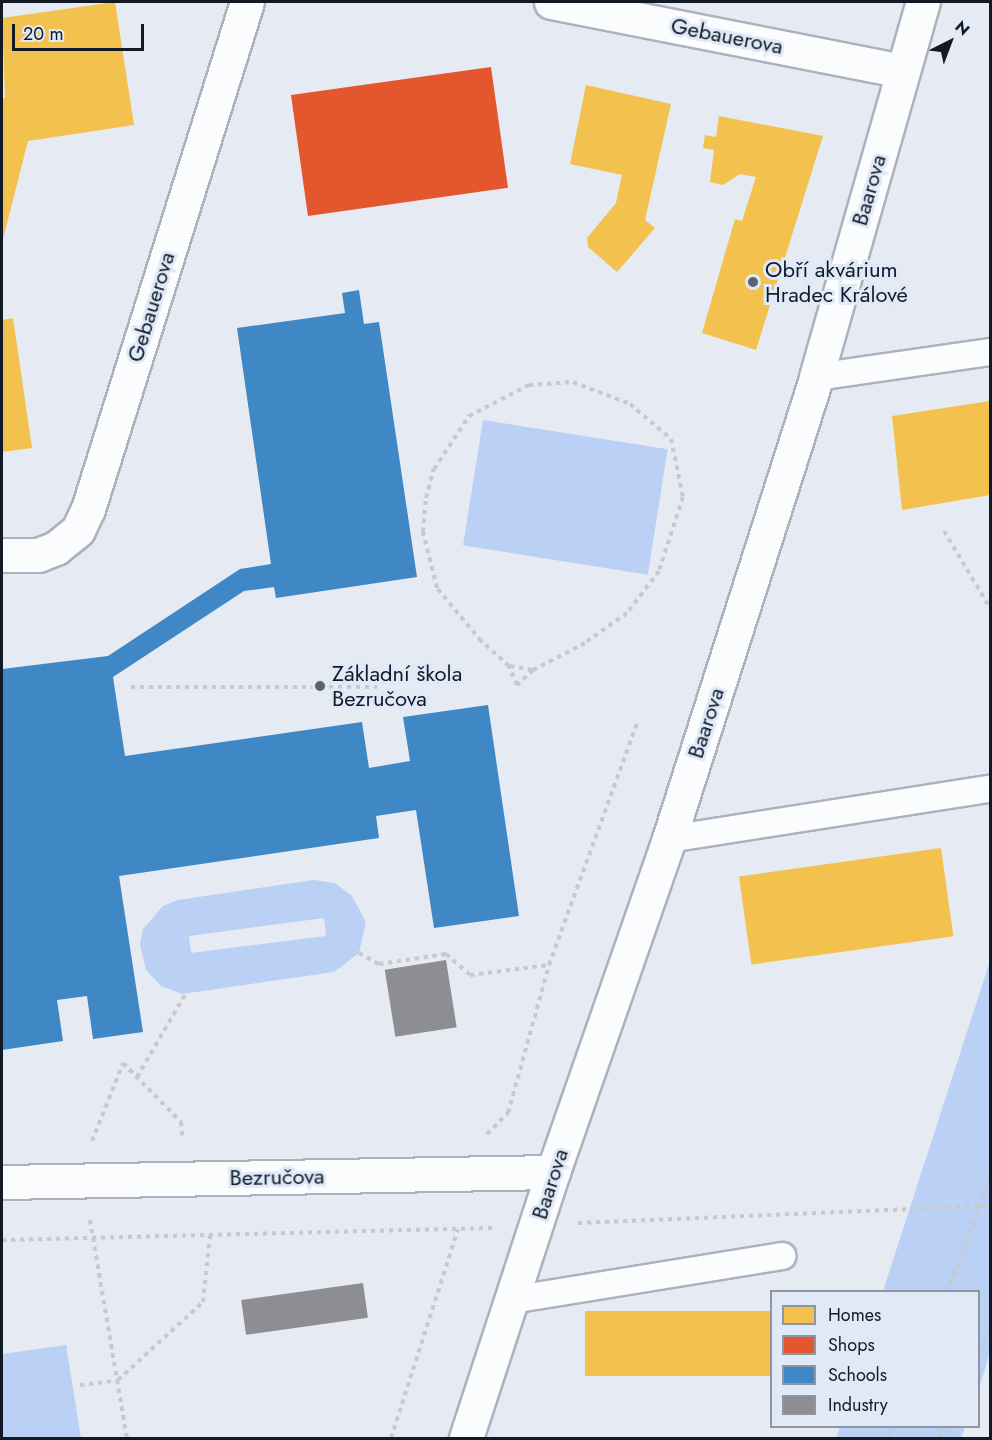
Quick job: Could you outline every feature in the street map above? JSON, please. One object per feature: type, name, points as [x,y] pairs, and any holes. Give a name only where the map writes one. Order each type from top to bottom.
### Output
[{"type":"street","name":"Gebauerova","points":[[2,555],[38,555],[56,548],[78,530],[88,508],[247,2]]},
{"type":"street","name":"Gebauerova","points":[[551,2],[902,71]]},
{"type":"street","name":"Baarova","points":[[466,1438],[553,1172],[669,839],[816,377],[923,2]]},
{"type":"street","name":"Bezručova","points":[[2,1182],[553,1172]]},
{"type":"lane","points":[[816,377],[990,352]]},
{"type":"lane","points":[[669,839],[990,789]]},
{"type":"lane","points":[[511,1300],[782,1256]]},
{"type":"path","points":[[573,382],[630,404],[671,440],[683,497],[659,571],[627,613],[585,643],[533,670],[517,685],[509,666],[481,641],[437,588],[423,532],[426,498],[434,469],[469,416],[529,385],[573,382]]},
{"type":"path","points":[[944,531],[990,608]]},
{"type":"path","points":[[509,666],[533,670]]},
{"type":"path","points":[[131,687],[377,687]]},
{"type":"path","points":[[480,1140],[508,1113],[549,965],[638,721]]},
{"type":"path","points":[[359,953],[379,964],[446,954],[470,975],[549,965]]},
{"type":"path","points":[[137,1077],[186,993]]},
{"type":"path","points":[[127,1438],[92,1238],[87,1180],[92,1142],[123,1063],[181,1122],[184,1152]]},
{"type":"path","points":[[949,1290],[983,1204],[990,1179]]},
{"type":"path","points":[[2,1240],[458,1229],[983,1204],[990,1206]]},
{"type":"path","points":[[391,1438],[458,1229]]},
{"type":"path","points":[[80,1385],[118,1380],[203,1302],[210,1235]]},
{"type":"path","points":[[980,1353],[990,1329]]},
{"type":"shaded area","points":[[483,420],[668,449],[648,575],[463,545]]},
{"type":"shaded area","points":[[314,880],[335,883],[352,896],[366,922],[359,953],[334,972],[182,994],[161,986],[146,970],[140,944],[143,929],[163,906],[178,900]],"holes":[[[324,918],[326,936],[191,953],[189,936]]]},
{"type":"shaded area","points":[[990,961],[990,1353],[980,1385],[980,1290],[883,1290]]},
{"type":"shaded area","points":[[66,1345],[81,1438],[2,1438],[2,1354]]},
{"type":"shaded area","points":[[839,1428],[965,1428],[961,1438],[836,1438]]},
{"type":"building: Homes","points":[[115,2],[134,125],[28,141],[2,243],[2,98],[5,98],[2,18]]},
{"type":"building: Homes","points":[[586,85],[671,104],[645,220],[655,228],[617,272],[588,247],[587,238],[616,203],[622,175],[570,164]]},
{"type":"building: Homes","points":[[719,116],[823,136],[756,350],[702,333],[735,219],[742,221],[756,177],[740,174],[723,185],[710,182],[714,150],[703,148],[705,135],[716,137]]},
{"type":"building: Homes","points":[[13,318],[32,448],[2,452],[2,320]]},
{"type":"building: Homes","points":[[990,401],[990,495],[902,510],[892,416]]},
{"type":"building: Homes","points":[[941,848],[953,936],[751,965],[739,876]]},
{"type":"building: Homes","points":[[585,1311],[770,1311],[770,1376],[585,1376]]},
{"type":"building: Shops","points":[[491,67],[508,188],[308,216],[291,95]]},
{"type":"building: Schools","points":[[359,290],[364,324],[379,322],[417,577],[276,598],[274,587],[244,591],[113,677],[125,756],[362,722],[369,768],[410,761],[403,717],[488,705],[519,916],[434,928],[416,810],[376,816],[379,838],[119,876],[143,1032],[93,1039],[87,996],[57,1000],[63,1041],[2,1050],[2,669],[108,656],[240,569],[271,564],[237,328],[345,313],[342,293]]},
{"type":"building: Industry","points":[[446,960],[457,1027],[395,1037],[385,970]]},
{"type":"building: Industry","points":[[363,1283],[368,1318],[246,1335],[241,1300]]},
{"type":"place","name":"Obří akvárium Hradec Králové","points":[[753,282]]},
{"type":"place","name":"Základní škola Bezručova","points":[[320,686]]}]
